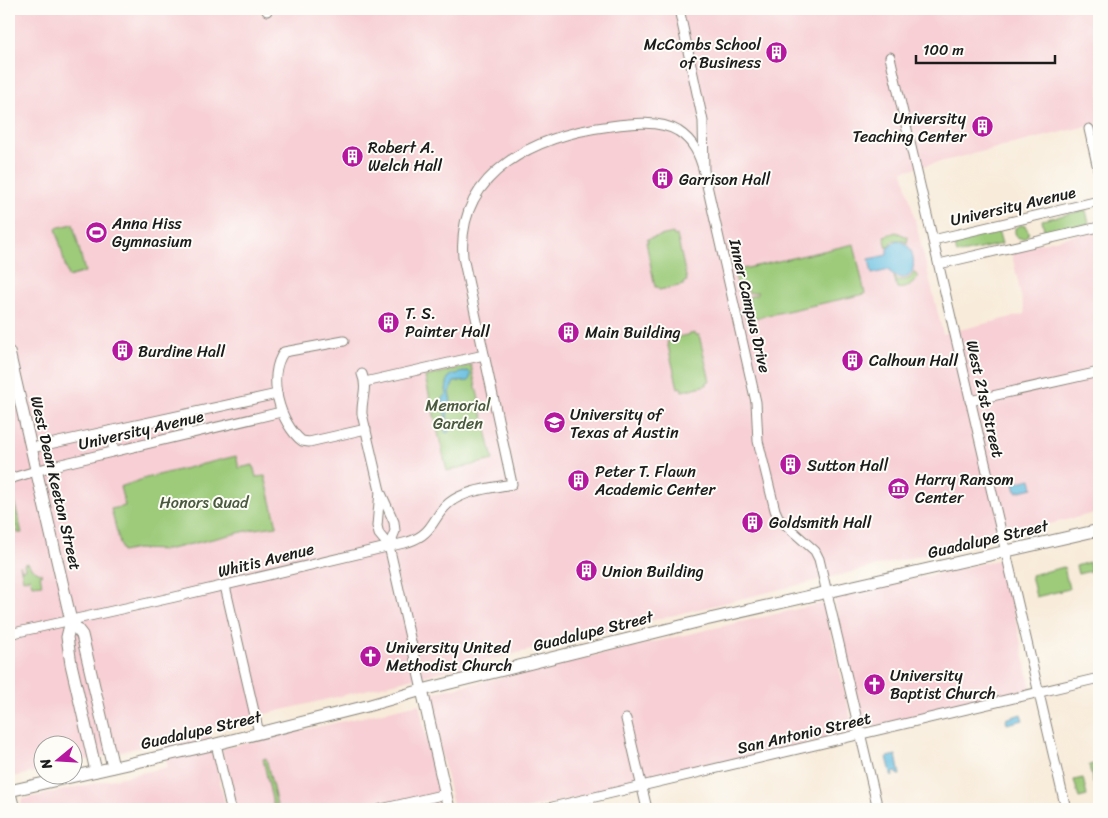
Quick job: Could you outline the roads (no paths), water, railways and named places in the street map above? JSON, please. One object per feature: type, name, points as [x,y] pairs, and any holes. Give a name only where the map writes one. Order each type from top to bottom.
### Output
[{"type":"main road","name":"West Dean Keeton Street","points":[[9,352],[71,621],[82,635],[113,767]]},
{"type":"main road","name":"Guadalupe Street","points":[[10,791],[216,744],[367,706],[422,690],[701,621],[1099,530]]},
{"type":"main road","name":"West Dean Keeton Street","points":[[71,621],[67,637],[71,664],[96,771]]},
{"type":"main road","points":[[422,690],[449,809]]},
{"type":"street","name":"Inner Campus Drive","points":[[679,9],[703,121],[704,172],[756,402],[758,441],[775,510],[779,519],[815,551],[819,560],[878,809]]},
{"type":"street","name":"West 21st Street","points":[[890,57],[1066,809]]},
{"type":"street","points":[[389,546],[396,531],[380,491],[366,429],[362,407],[365,389],[364,378],[484,355],[464,266],[462,245],[464,224],[477,192],[509,160],[525,151],[560,137],[600,127],[646,123],[678,131],[696,150],[704,172]]},
{"type":"street","points":[[1089,130],[1099,173]]},
{"type":"street","name":"University Avenue","points":[[933,240],[1099,201]]},
{"type":"street","points":[[939,264],[1099,227]]},
{"type":"street","points":[[344,341],[284,352],[277,376],[277,394],[281,412],[287,425],[302,441],[308,442],[366,429]]},
{"type":"street","name":"Whitis Avenue","points":[[9,634],[225,586],[418,538],[430,530],[448,504],[460,497],[512,484],[484,355]]},
{"type":"street","points":[[970,400],[1099,372]]},
{"type":"street","name":"University Avenue","points":[[32,448],[277,394]]},
{"type":"street","name":"University Avenue","points":[[9,479],[114,451],[281,412]]},
{"type":"street","points":[[183,415],[188,434]]},
{"type":"street","points":[[110,431],[114,451]]},
{"type":"street","points":[[380,491],[377,526],[379,534],[389,546],[422,690]]},
{"type":"street","points":[[225,586],[258,733]]},
{"type":"street","name":"San Antonio Street","points":[[544,809],[1099,678]]},
{"type":"street","points":[[626,719],[647,809]]},
{"type":"street","points":[[216,744],[231,809]]},
{"type":"street","points":[[10,791],[14,809]]},
{"type":"street","points":[[381,809],[446,794]]},
{"type":"water","points":[[897,240],[906,244],[912,252],[912,273],[902,278],[891,274],[889,270],[872,274],[869,259],[887,255],[887,249]]},
{"type":"water","points":[[468,371],[471,374],[469,381],[454,382],[449,393],[451,401],[447,416],[449,432],[446,433],[443,424],[446,416],[443,410],[443,398],[447,394],[448,378],[452,375]]},
{"type":"water","points":[[1031,479],[1033,488],[1016,492],[1014,483]]},
{"type":"water","points":[[1021,714],[1023,720],[1007,724],[1006,719]]},
{"type":"water","points":[[896,755],[900,775],[897,772],[893,773],[892,777],[887,757]]},
{"type":"place","name":"McCombs School of Business","points":[[777,53]]},
{"type":"place","name":"University Teaching Center","points":[[982,127]]},
{"type":"place","name":"Robert A. Welch Hall","points":[[352,156]]},
{"type":"place","name":"Garrison Hall","points":[[663,179]]},
{"type":"place","name":"Anna Hiss Gymnasium","points":[[96,232]]},
{"type":"place","name":"T. S. Painter Hall","points":[[389,322]]},
{"type":"place","name":"Main Building","points":[[569,332]]},
{"type":"place","name":"Burdine Hall","points":[[122,351]]},
{"type":"place","name":"Calhoun Hall","points":[[853,360]]},
{"type":"place","name":"University of Texas at Austin","points":[[554,423]]},
{"type":"place","name":"Sutton Hall","points":[[791,465]]},
{"type":"place","name":"Peter T. Flawn Academic Center","points":[[579,480]]},
{"type":"place","name":"Harry Ransom Center","points":[[899,488]]},
{"type":"place","name":"Goldsmith Hall","points":[[753,522]]},
{"type":"place","name":"Union Building","points":[[586,571]]},
{"type":"place","name":"University United Methodist Church","points":[[370,656]]},
{"type":"place","name":"University Baptist Church","points":[[874,684]]},
{"type":"park label","name":"Memorial Garden","points":[[458,414]]},
{"type":"park label","name":"Honors Quad","points":[[204,502]]}]
